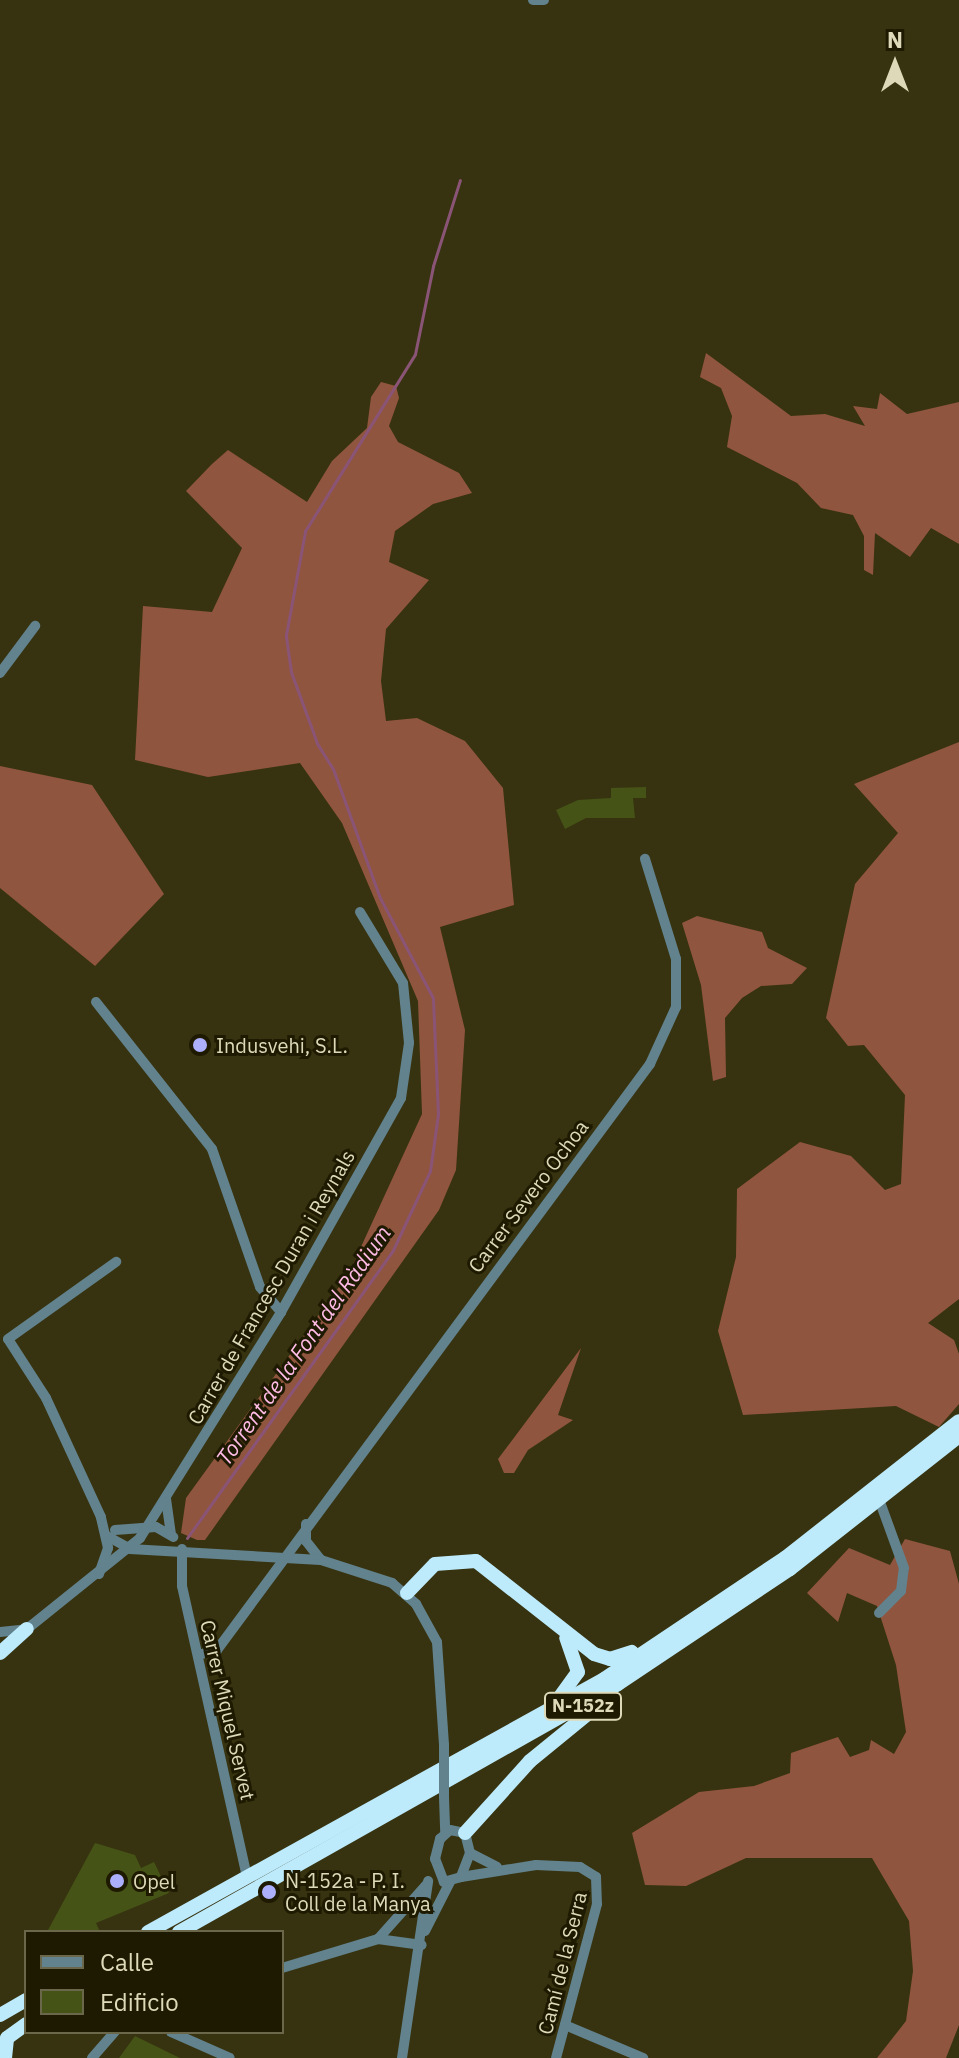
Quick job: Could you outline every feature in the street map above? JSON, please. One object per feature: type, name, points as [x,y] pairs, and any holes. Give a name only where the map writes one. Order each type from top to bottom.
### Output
[{"type":"highway","name":"N-152z","points":[[152,1930],[525,1725],[690,1623],[878,1489],[959,1421]]},
{"type":"highway","name":"N-152z","points":[[183,1930],[618,1684],[880,1502],[959,1436]]},
{"type":"highway","points":[[407,1593],[435,1564],[476,1561],[559,1628],[610,1659],[690,1623]]},
{"type":"highway","points":[[525,1725],[575,1680],[576,1652],[559,1628]]},
{"type":"highway","points":[[0,1653],[27,1629]]},
{"type":"highway","points":[[465,1833],[530,1761],[618,1684]]},
{"type":"highway","points":[[0,2008],[24,1998]]},
{"type":"highway","points":[[0,2015],[24,1998]]},
{"type":"highway","points":[[0,2030],[24,2017]]},
{"type":"highway","points":[[3,2051],[24,2026]]},
{"type":"street","points":[[533,0],[544,0]]},
{"type":"street","points":[[0,673],[35,626]]},
{"type":"street","name":"Carrer Severo Ochoa","points":[[198,1655],[217,1650],[306,1522],[650,1064],[676,1007],[676,959],[645,859]]},
{"type":"street","name":"Carrer de Francesc Duran i Reynals","points":[[27,1629],[130,1549],[151,1524],[281,1312],[401,1098],[409,1043],[403,983],[360,912]]},
{"type":"street","points":[[96,1002],[212,1149],[260,1287],[281,1312]]},
{"type":"street","points":[[116,1262],[8,1339],[46,1398],[111,1533],[130,1549],[177,1549],[321,1560],[379,1575],[407,1593],[437,1642],[444,1745],[445,1833],[432,1877],[402,2058]]},
{"type":"street","points":[[166,1498],[177,1549]]},
{"type":"street","points":[[879,1613],[901,1591],[904,1568],[880,1502]]},
{"type":"street","points":[[306,1522],[306,1541],[321,1560]]},
{"type":"street","points":[[111,1533],[151,1524],[173,1537]]},
{"type":"street","points":[[151,1524],[177,1549]]},
{"type":"street","points":[[98,1576],[111,1533]]},
{"type":"street","name":"Carrer Miquel Servet","points":[[177,1549],[180,1575],[247,1877]]},
{"type":"street","points":[[0,1632],[27,1629]]},
{"type":"street","points":[[425,1931],[470,1853],[465,1833],[445,1833]]},
{"type":"street","points":[[470,1853],[497,1867]]},
{"type":"street","points":[[432,1877],[456,1879],[497,1867]]},
{"type":"street","name":"Camí de la Serra","points":[[497,1867],[580,1867],[596,1877],[599,1893],[556,2058]]},
{"type":"street","points":[[378,1939],[432,1877]]},
{"type":"street","points":[[284,1967],[378,1939],[422,1945]]},
{"type":"street","points":[[565,2025],[643,2058]]},
{"type":"street","points":[[92,2058],[113,2034]]},
{"type":"street","points":[[176,2034],[230,2058]]},
{"type":"shaded area","points":[[706,353],[791,416],[825,414],[865,426],[853,406],[877,409],[880,393],[907,414],[959,402],[959,544],[931,528],[910,557],[875,533],[873,575],[864,570],[864,536],[853,515],[821,508],[797,483],[727,447],[732,416],[721,388],[700,377]]},
{"type":"shaded area","points":[[381,382],[396,386],[399,398],[389,426],[398,442],[459,473],[472,493],[433,504],[395,531],[389,562],[429,580],[386,629],[381,681],[386,721],[417,718],[465,741],[503,788],[514,905],[440,927],[465,1030],[456,1170],[439,1210],[205,1540],[197,1540],[181,1533],[186,1498],[349,1273],[422,1114],[418,1001],[342,823],[300,763],[208,777],[135,760],[143,606],[212,612],[242,548],[186,491],[212,464],[228,450],[307,502],[332,461],[367,428],[371,397]]},
{"type":"shaded area","points":[[959,742],[959,1299],[928,1323],[954,1340],[959,1354],[959,1404],[939,1427],[896,1406],[743,1415],[718,1331],[736,1257],[737,1189],[800,1142],[851,1156],[885,1190],[901,1184],[905,1095],[864,1045],[848,1046],[826,1018],[855,884],[898,833],[854,784]]},
{"type":"shaded area","points":[[0,766],[92,785],[164,894],[95,966],[0,888]]},
{"type":"shaded area","points":[[697,916],[762,932],[768,948],[807,968],[792,984],[761,986],[742,998],[725,1018],[726,1077],[713,1081],[701,985],[682,923]]},
{"type":"shaded area","points":[[581,1348],[558,1415],[573,1420],[528,1450],[514,1473],[504,1473],[498,1459]]},
{"type":"shaded area","points":[[905,1539],[950,1551],[959,1584],[959,2025],[946,2058],[877,2058],[906,2021],[913,1971],[909,1921],[872,1858],[746,1858],[686,1886],[645,1885],[632,1833],[699,1792],[754,1786],[790,1773],[791,1753],[838,1737],[850,1757],[869,1750],[871,1740],[894,1754],[906,1732],[896,1665],[877,1606],[847,1593],[838,1622],[807,1593],[849,1548],[890,1565]]},
{"type":"building","points":[[646,787],[646,798],[633,798],[635,818],[586,818],[565,829],[556,810],[578,800],[611,798],[611,788]]},
{"type":"building","name":"Opel","points":[[95,1843],[135,1855],[141,1868],[154,1862],[169,1893],[96,1923],[99,1930],[48,1930]]},
{"type":"building","points":[[135,2036],[180,2058],[119,2058]]},
{"type":"waterway","name":"Torrent de la Font del Ràdium","points":[[187,1538],[393,1250],[430,1171],[438,1114],[433,998],[380,898],[333,769],[317,743],[291,672],[286,635],[305,531],[415,354],[433,266],[460,180]]},
{"type":"place","name":"Indusvehi, S.L.","points":[[200,1045]]},
{"type":"place","name":"Opel","points":[[117,1881]]},
{"type":"place","name":"N-152a - P. I. Coll de la Manya","points":[[269,1892]]}]
